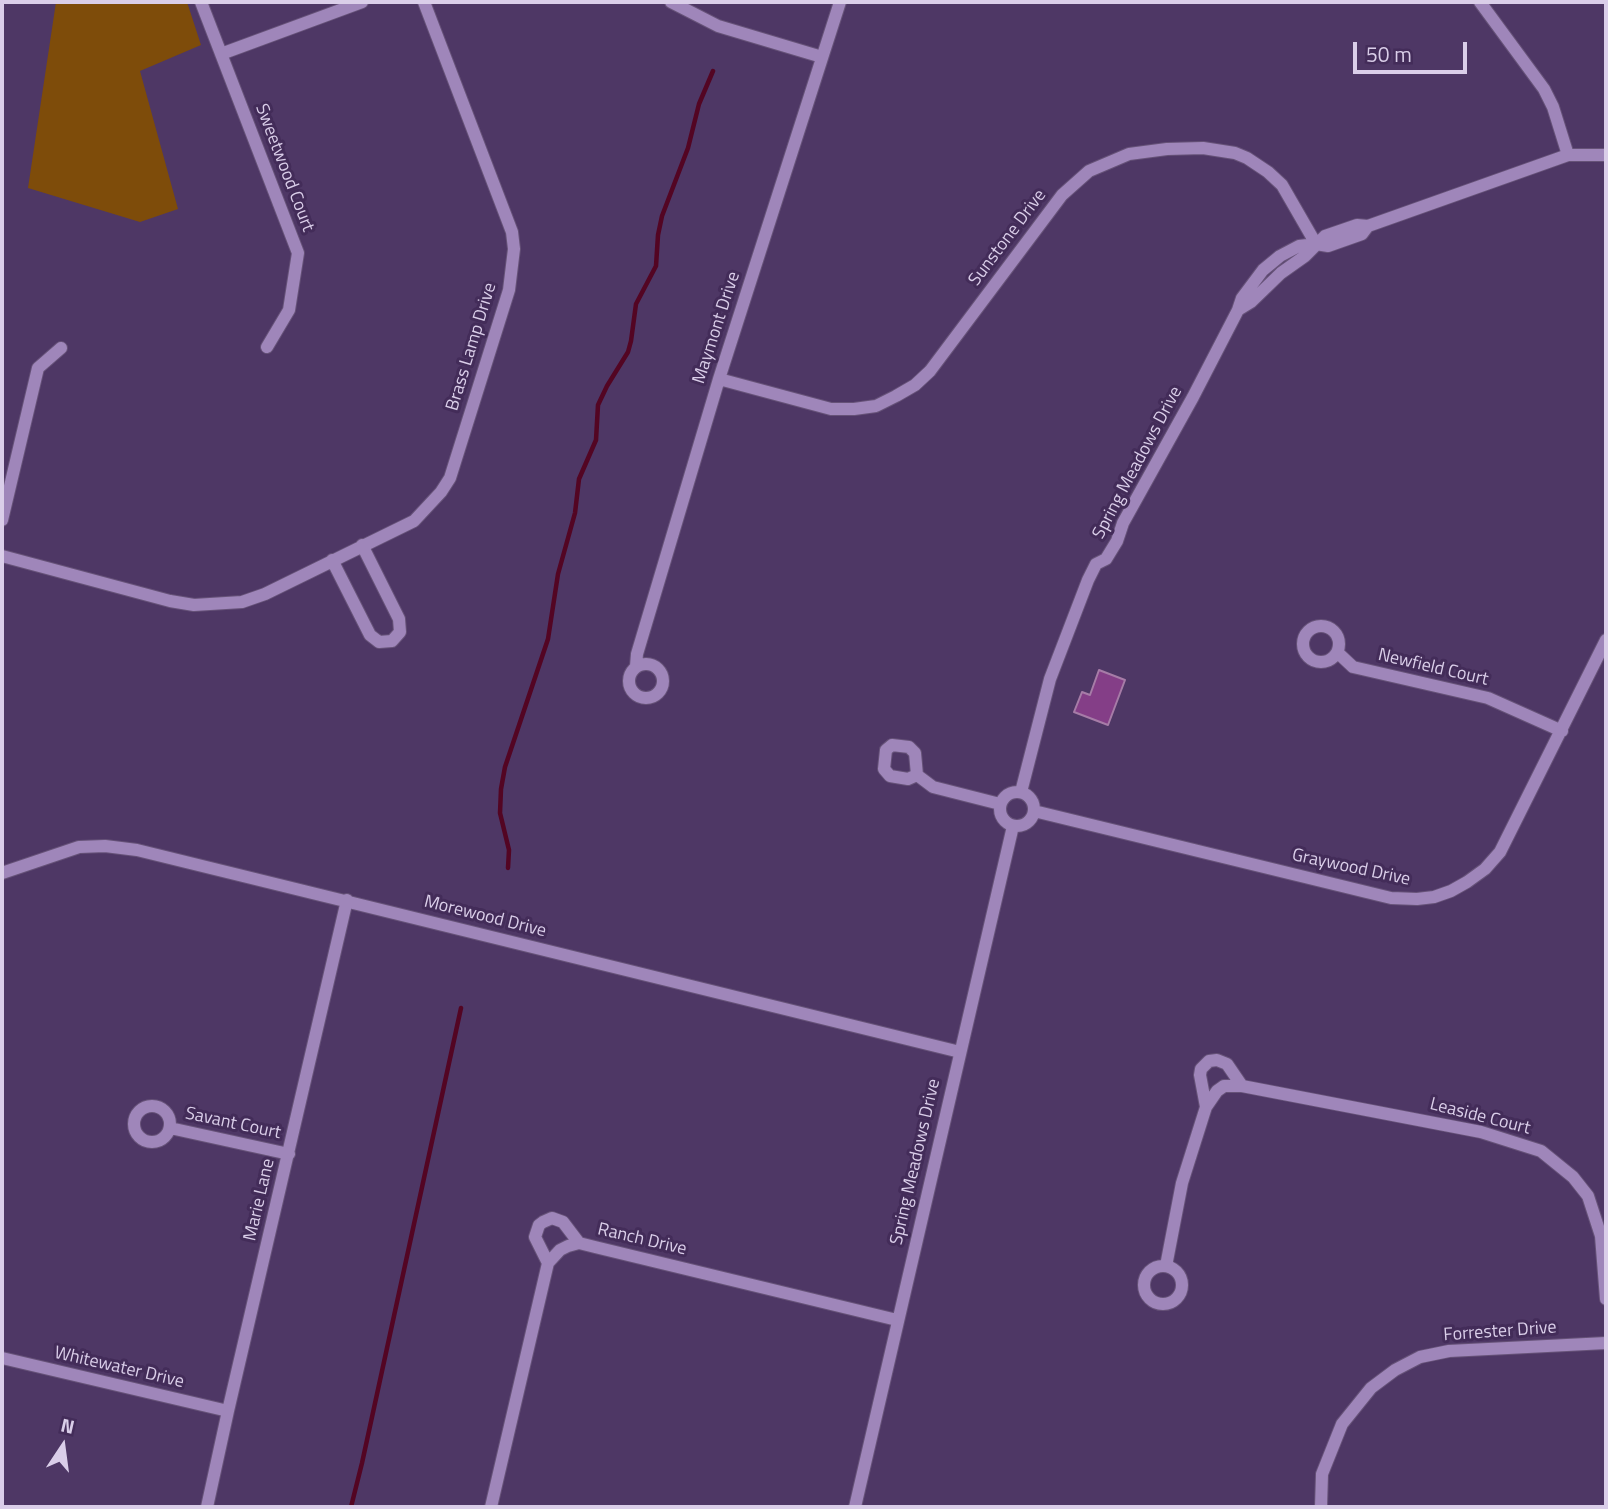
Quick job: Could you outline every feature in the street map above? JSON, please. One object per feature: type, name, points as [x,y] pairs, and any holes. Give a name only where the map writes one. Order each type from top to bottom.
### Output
[{"type":"street","name":"Sweetwood Court","points":[[201,2],[298,253],[289,310],[267,347]]},
{"type":"street","points":[[221,54],[362,2]]},
{"type":"street","name":"Brass Lamp Drive","points":[[2,556],[170,601],[194,605],[242,602],[265,594],[414,521],[441,492],[450,478],[509,290],[514,249],[512,232],[424,2]]},
{"type":"street","points":[[671,2],[718,26],[822,57]]},
{"type":"street","name":"Maymont Drive","points":[[636,666],[719,379],[840,2]]},
{"type":"street","points":[[1480,2],[1544,89],[1553,107],[1568,155]]},
{"type":"street","name":"Sunstone Drive","points":[[719,379],[831,409],[876,405],[896,396],[915,385],[930,371],[1062,195],[1089,171],[1129,153],[1203,148],[1235,153],[1247,158],[1282,185],[1316,244]]},
{"type":"street","name":"Spring Meadows Drive","points":[[1021,792],[1050,679],[1088,580],[1096,564],[1107,559],[1123,523],[1238,310],[1241,298],[1263,270],[1299,246],[1316,244],[1325,236],[1357,225],[1368,226],[1568,155],[1606,155]]},
{"type":"street","points":[[2,520],[38,368],[61,348]]},
{"type":"street","points":[[332,560],[370,635],[379,642],[392,641],[400,632],[399,619],[362,545]]},
{"type":"street","name":"Graywood Drive","points":[[1034,811],[1391,898],[1426,898],[1451,891],[1485,869],[1500,852],[1606,640]]},
{"type":"street","name":"Newfield Court","points":[[1337,652],[1353,667],[1488,698],[1562,732]]},
{"type":"street","points":[[917,775],[933,787],[1000,804]]},
{"type":"street","points":[[1021,792],[1033,801],[1034,811],[1024,825],[1013,826],[1003,820],[1000,804],[1006,795],[1021,792]]},
{"type":"street","name":"Spring Meadows Drive","points":[[855,1507],[1013,826]]},
{"type":"street","name":"Morewood Drive","points":[[2,873],[79,846],[138,850],[960,1052]]},
{"type":"street","name":"Marie Lane","points":[[207,1507],[347,900]]},
{"type":"street","points":[[1206,1107],[1200,1074],[1209,1061],[1217,1059],[1227,1064],[1242,1086]]},
{"type":"street","points":[[1166,1266],[1182,1183],[1206,1107],[1224,1086],[1242,1086]]},
{"type":"street","name":"Leaside Court","points":[[1242,1086],[1481,1132],[1541,1152],[1558,1163],[1588,1196],[1601,1236],[1606,1299]]},
{"type":"street","name":"Savant Court","points":[[170,1128],[289,1154]]},
{"type":"street","points":[[491,1507],[548,1262],[535,1237],[539,1226],[552,1218],[563,1222],[579,1243]]},
{"type":"street","name":"Ranch Drive","points":[[548,1262],[560,1250],[579,1243],[897,1320]]},
{"type":"street","name":"Forrester Drive","points":[[1321,1507],[1322,1474],[1342,1424],[1371,1388],[1395,1370],[1420,1357],[1449,1351],[1606,1343]]},
{"type":"street","name":"Whitewater Drive","points":[[2,1358],[228,1411]]},
{"type":"shaded area","points":[[56,2],[187,2],[201,45],[140,71],[178,209],[140,222],[28,188]]},
{"type":"building","points":[[1099,670],[1125,680],[1108,725],[1074,712],[1082,692],[1090,695]]},
{"type":"waterway","points":[[508,868],[509,850],[500,813],[505,767],[548,639],[558,574],[575,513],[579,479],[596,440],[598,405],[628,352],[636,304],[656,266],[662,216],[688,148],[699,104],[713,71]]},
{"type":"waterway","points":[[351,1507],[461,1008]]}]
